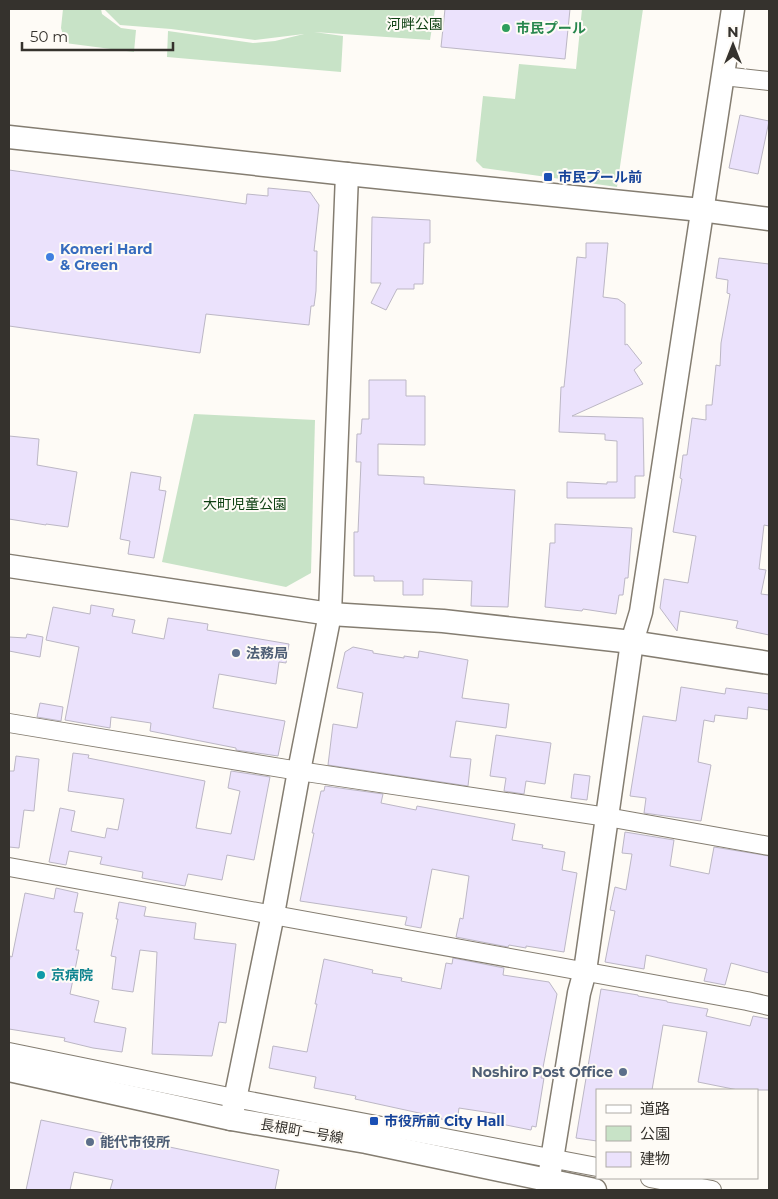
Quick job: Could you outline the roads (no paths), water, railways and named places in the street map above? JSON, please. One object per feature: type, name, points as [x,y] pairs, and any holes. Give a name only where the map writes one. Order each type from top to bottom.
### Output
[{"type":"street","points":[[548,1185],[579,993],[585,970],[632,642],[641,612],[733,9]]},
{"type":"street","points":[[723,76],[769,81]]},
{"type":"street","points":[[9,137],[769,218]]},
{"type":"street","points":[[347,174],[330,614],[298,771],[273,914],[232,1108],[553,1158],[596,1167]]},
{"type":"street","points":[[9,566],[330,614],[443,621],[632,642],[769,663]]},
{"type":"street","points":[[9,723],[298,771],[607,817],[769,846]]},
{"type":"street","points":[[9,868],[585,970],[769,1006]]},
{"type":"street","name":"長根町一号線","points":[[9,1059],[232,1108],[548,1185],[595,1190]]},
{"type":"street","points":[[655,1179],[712,1190]]},
{"type":"place","name":"市民プール","points":[[506,28]]},
{"type":"place","name":"市民プール前","points":[[548,177]]},
{"type":"place","name":"Komeri Hard & Green","points":[[50,257]]},
{"type":"place","name":"法務局","points":[[236,653]]},
{"type":"place","name":"京病院","points":[[41,975]]},
{"type":"place","name":"Noshiro Post Office","points":[[623,1072]]},
{"type":"place","name":"市役所前 City Hall","points":[[374,1121]]},
{"type":"place","name":"能代市役所","points":[[90,1142]]},
{"type":"park label","name":"河畔公園","points":[[415,24]]},
{"type":"park label","name":"大町児童公園","points":[[245,504]]}]
